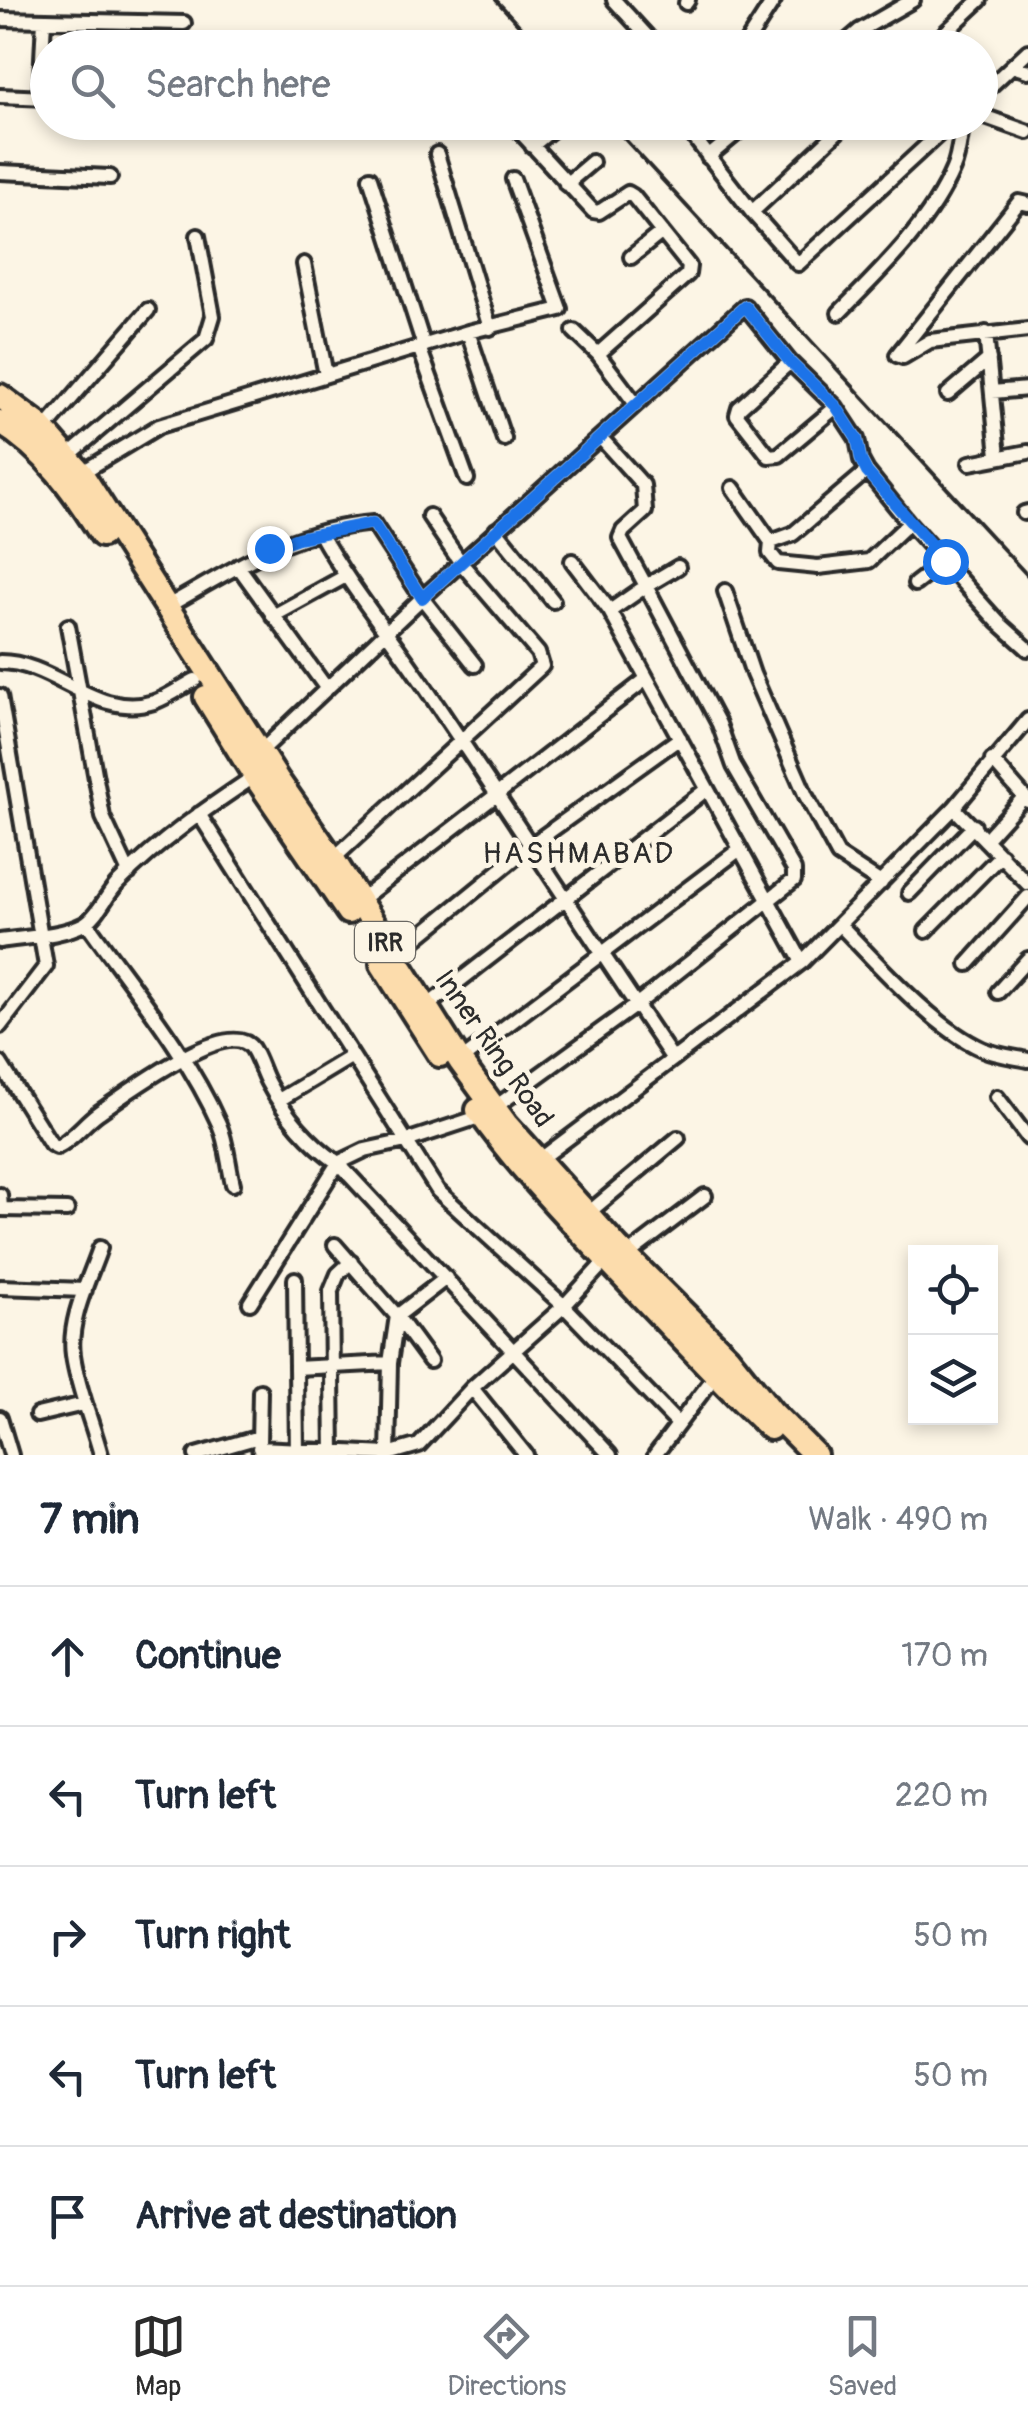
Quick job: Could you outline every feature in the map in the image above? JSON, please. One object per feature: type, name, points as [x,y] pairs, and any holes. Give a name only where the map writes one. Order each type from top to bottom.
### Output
[{"type":"highway","name":"Inner Ring Road","points":[[0,396],[44,430],[74,465],[166,607],[254,764],[333,859],[427,1006],[488,1112],[500,1143],[544,1193],[617,1254]]},
{"type":"highway","name":"Inner Ring Road","points":[[0,422],[28,440],[64,478],[344,905],[488,1112],[588,1214],[617,1254],[798,1455]]},
{"type":"highway","name":"Inner Ring Road","points":[[721,1367],[815,1455]]},
{"type":"street","points":[[614,0],[642,30]]},
{"type":"street","points":[[755,30],[774,0]]},
{"type":"street","points":[[861,30],[913,0]]},
{"type":"street","points":[[948,30],[980,0]]},
{"type":"street","points":[[0,18],[184,24]]},
{"type":"street","points":[[44,20],[44,30]]},
{"type":"street","points":[[998,79],[1028,51]]},
{"type":"street","points":[[1012,66],[1028,72]]},
{"type":"street","points":[[0,96],[30,97]]},
{"type":"street","points":[[998,121],[1028,132]]},
{"type":"street","points":[[527,140],[593,211],[608,208],[628,193],[690,270],[598,354]]},
{"type":"street","points":[[532,146],[539,140]]},
{"type":"street","points":[[696,140],[798,264],[932,140]]},
{"type":"street","points":[[708,156],[728,140]]},
{"type":"street","points":[[752,212],[829,140]]},
{"type":"street","points":[[839,313],[924,218],[954,168],[960,140]]},
{"type":"street","points":[[436,154],[490,328]]},
{"type":"street","points":[[566,184],[592,162]]},
{"type":"street","points":[[0,172],[110,177]]},
{"type":"street","points":[[370,178],[466,479]]},
{"type":"street","points":[[74,465],[159,426],[560,308],[513,179]]},
{"type":"street","points":[[1028,204],[1019,202],[897,356],[903,357],[930,341],[1028,330]]},
{"type":"street","points":[[631,257],[662,232]]},
{"type":"street","points":[[74,465],[206,339],[212,328],[198,236]]},
{"type":"street","points":[[304,264],[326,374]]},
{"type":"street","points":[[0,941],[40,936],[87,923],[128,873],[254,764],[422,598],[745,306],[790,362],[836,406],[857,439],[867,472],[998,622],[1028,649]]},
{"type":"street","points":[[44,430],[148,310]]},
{"type":"street","points":[[574,331],[598,354],[635,404]]},
{"type":"street","points":[[468,332],[504,439]]},
{"type":"street","points":[[986,333],[998,456]]},
{"type":"street","points":[[948,394],[988,359]]},
{"type":"street","points":[[790,362],[739,408],[740,421],[770,456],[779,454],[836,406]]},
{"type":"street","points":[[992,392],[1028,389]]},
{"type":"street","points":[[250,1302],[338,1162],[488,1112],[636,1005],[794,880],[794,870],[734,766],[713,712],[620,538],[646,511],[644,484],[600,438]]},
{"type":"street","points":[[970,463],[1028,452]]},
{"type":"street","points":[[771,542],[793,534],[867,472]]},
{"type":"street","points":[[733,488],[771,542],[770,553],[778,563],[818,567],[856,564],[877,556],[910,523]]},
{"type":"street","points":[[333,859],[541,668],[538,653],[461,563],[429,516]]},
{"type":"street","points":[[166,607],[269,548],[320,533],[374,524],[422,598],[475,666]]},
{"type":"street","points":[[496,530],[553,600]]},
{"type":"street","points":[[320,533],[344,576],[462,743],[599,954],[673,1059]]},
{"type":"street","points":[[572,561],[610,611],[802,962]]},
{"type":"street","points":[[915,584],[945,561]]},
{"type":"street","points":[[238,566],[327,689]]},
{"type":"street","points":[[610,611],[678,567]]},
{"type":"street","points":[[274,616],[344,576]]},
{"type":"street","points":[[724,591],[753,674],[806,796],[838,855],[881,883]]},
{"type":"street","points":[[68,626],[103,817],[128,873]]},
{"type":"street","points":[[0,662],[30,665],[82,694],[128,705],[156,701],[195,680]]},
{"type":"street","points":[[359,901],[645,680]]},
{"type":"street","points":[[0,696],[46,966],[0,1026]]},
{"type":"street","points":[[538,1161],[802,962],[954,808],[992,760],[1025,730]]},
{"type":"street","points":[[394,956],[531,845],[680,738]]},
{"type":"street","points":[[985,840],[1026,799],[992,760]]},
{"type":"street","points":[[427,1006],[707,789]]},
{"type":"street","points":[[954,808],[1028,884]]},
{"type":"street","points":[[199,814],[438,1191],[564,1306],[678,1424]]},
{"type":"street","points":[[909,893],[974,826]]},
{"type":"street","points":[[460,1060],[740,849]]},
{"type":"street","points":[[926,931],[1002,855]]},
{"type":"street","points":[[1016,872],[1028,861]]},
{"type":"street","points":[[968,964],[1028,898]]},
{"type":"street","points":[[87,923],[180,1058],[221,1129],[234,1184]]},
{"type":"street","points":[[840,925],[963,1039],[987,1051],[1028,1060]]},
{"type":"street","points":[[998,992],[1028,959]]},
{"type":"street","points":[[0,1063],[51,1144],[57,1146],[96,1114],[180,1058],[229,1040],[243,1040],[257,1056],[278,1100],[318,1149],[338,1162],[610,1455]]},
{"type":"street","points":[[278,1100],[352,1056]]},
{"type":"street","points":[[996,1097],[1028,1138]]},
{"type":"street","points":[[588,1214],[678,1138]]},
{"type":"street","points":[[196,1455],[259,1447],[297,1453],[388,1454],[419,1445],[472,1388],[617,1254],[705,1196]]},
{"type":"street","points":[[0,1204],[67,1210]]},
{"type":"street","points":[[335,1245],[397,1316],[430,1362]]},
{"type":"street","points":[[100,1248],[85,1290],[72,1352],[101,1455]]},
{"type":"street","points":[[333,1453],[331,1291],[338,1274],[350,1262]]},
{"type":"street","points":[[388,1454],[390,1364],[397,1316],[446,1278]]},
{"type":"street","points":[[295,1279],[297,1453]]},
{"type":"street","points":[[0,1286],[85,1290]]},
{"type":"street","points":[[296,1368],[390,1364]]},
{"type":"street","points":[[655,1455],[721,1367]]},
{"type":"street","points":[[472,1388],[526,1455]]},
{"type":"street","points":[[259,1447],[260,1391]]},
{"type":"street","points":[[37,1414],[84,1404]]},
{"type":"street","points":[[0,1418],[10,1455]]},
{"type":"railway","points":[[496,0],[524,30]]},
{"type":"railway","points":[[626,140],[1028,576]]},
{"type":"district","name":"HASHMABAD","points":[[579,853]]},
{"type":"route","points":[[269,548],[373,523],[422,598],[745,306],[790,362],[836,406],[853,430],[867,472],[945,561]]}]
